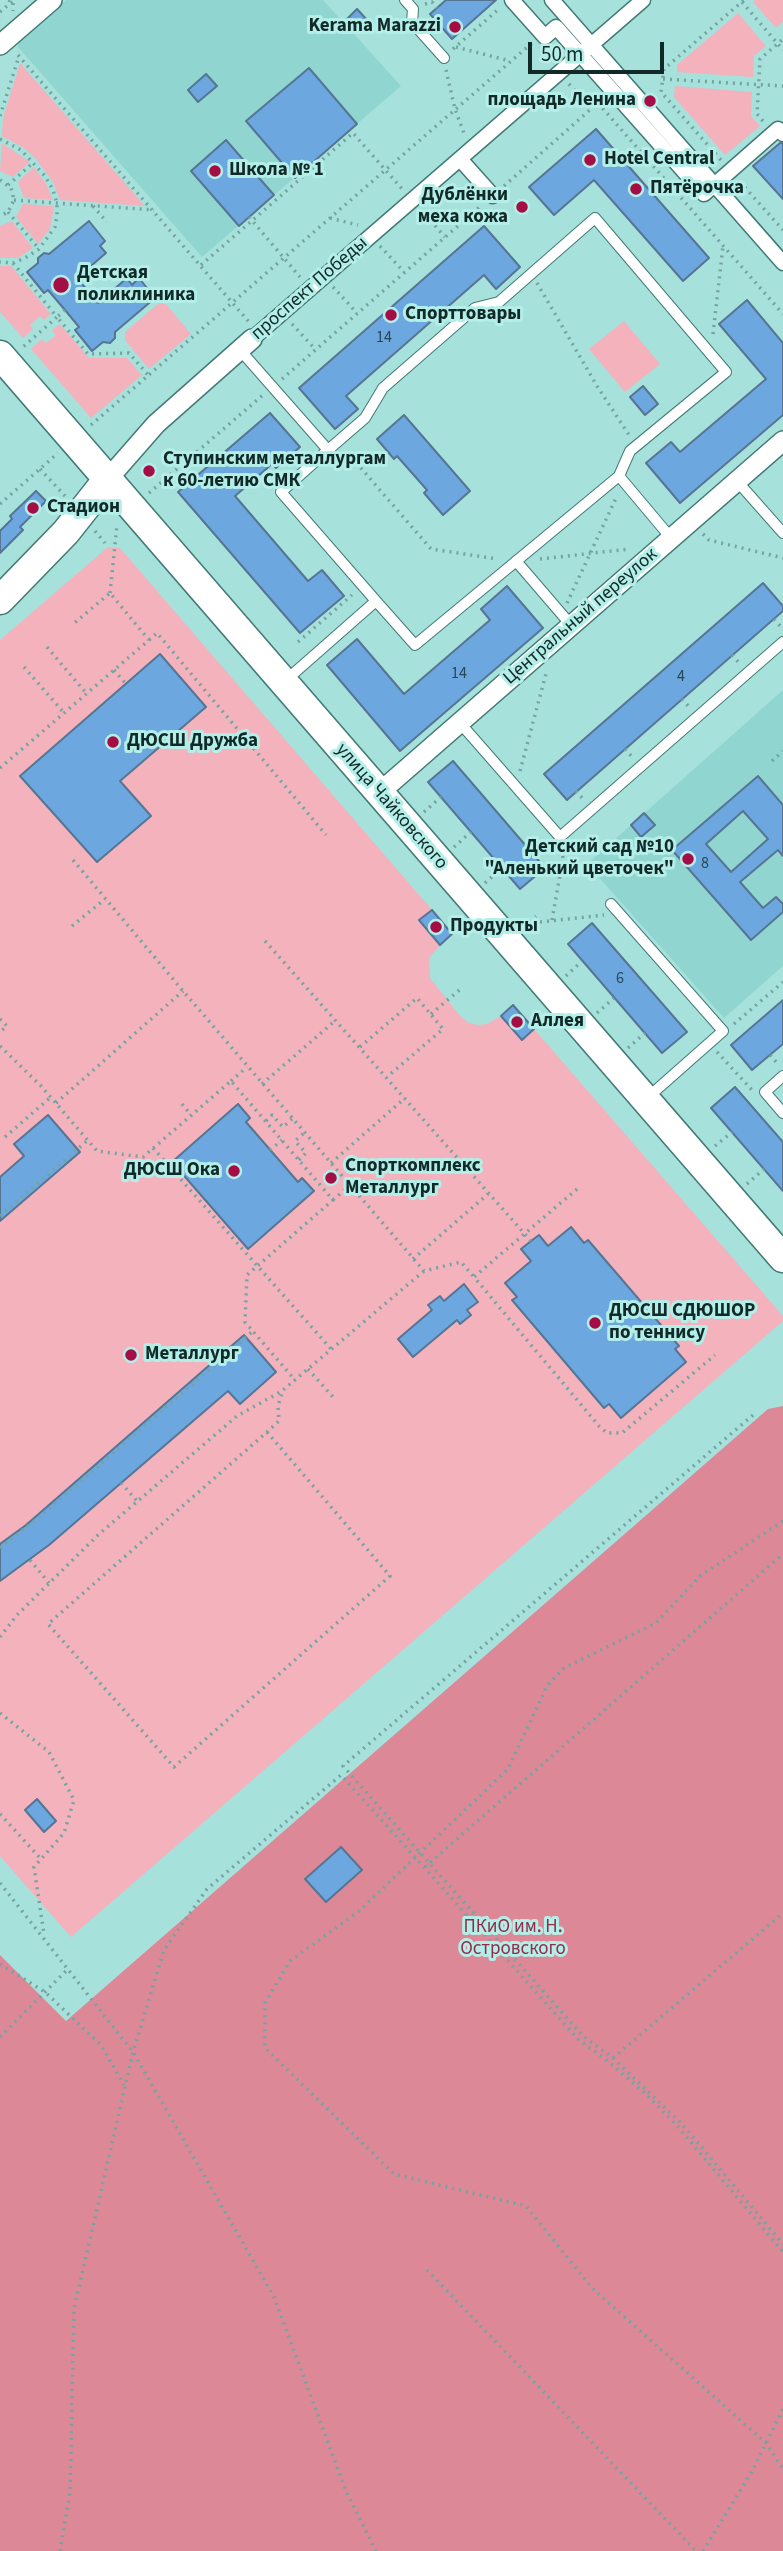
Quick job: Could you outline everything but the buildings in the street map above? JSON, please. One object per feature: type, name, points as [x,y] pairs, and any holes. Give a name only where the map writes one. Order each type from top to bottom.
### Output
[{"type":"main road","name":"улица Чайковского","points":[[12,351],[73,440],[107,480],[783,1258]]},
{"type":"main road","name":"проспект Победы","points":[[0,600],[60,539],[107,480]]},
{"type":"street","points":[[552,0],[612,90],[704,194],[778,129],[776,131]]},
{"type":"street","name":"проспект Победы","points":[[107,480],[156,424],[643,0]]},
{"type":"street","points":[[6,39],[46,2]]},
{"type":"street","points":[[508,2],[545,37],[556,27],[586,50],[714,185],[783,263]]},
{"type":"street","points":[[460,159],[493,195]]},
{"type":"street","name":"Центральный переулок","points":[[379,793],[556,639],[566,620],[671,538],[783,440]]},
{"type":"lane","points":[[405,0],[413,9],[412,22],[443,58]]},
{"type":"lane","points":[[595,218],[726,372],[630,451],[621,479],[415,645],[281,492],[365,418],[383,388],[475,308],[499,302],[531,274],[595,218]]},
{"type":"lane","points":[[250,341],[273,387],[328,450]]},
{"type":"lane","points":[[621,479],[671,538]]},
{"type":"lane","points":[[737,481],[783,533]]},
{"type":"lane","points":[[516,561],[566,620]]},
{"type":"lane","points":[[283,682],[376,601]]},
{"type":"lane","points":[[460,723],[559,837],[783,642]]},
{"type":"lane","points":[[611,904],[723,1031],[645,1099]]},
{"type":"lane","points":[[783,1076],[765,1092],[783,1113]]},
{"type":"path","points":[[0,12],[12,0]]},
{"type":"path","points":[[12,0],[6,39],[11,47],[233,302],[250,341]]},
{"type":"path","points":[[783,50],[743,1],[664,69],[662,92],[783,230]]},
{"type":"path","points":[[465,136],[455,110],[443,58],[508,2]]},
{"type":"path","points":[[0,504],[542,34]]},
{"type":"path","points":[[776,131],[757,114],[758,85],[760,59],[783,39]]},
{"type":"path","points":[[456,47],[510,61]]},
{"type":"path","points":[[0,116],[19,56]]},
{"type":"path","points":[[663,79],[783,86]]},
{"type":"path","points":[[565,80],[591,109]]},
{"type":"path","points":[[72,625],[110,593],[117,522],[612,90]]},
{"type":"path","points":[[597,103],[783,314]]},
{"type":"path","points":[[201,265],[353,133],[403,190]]},
{"type":"path","points":[[0,139],[21,150],[34,162],[53,190],[57,203],[55,227],[38,249],[13,263],[0,262]]},
{"type":"path","points":[[8,185],[34,162]]},
{"type":"path","points":[[0,180],[8,185],[14,200],[8,212],[0,216]]},
{"type":"path","points":[[14,200],[154,211]]},
{"type":"path","points":[[93,205],[107,222]]},
{"type":"path","points":[[419,208],[445,237]]},
{"type":"path","points":[[8,212],[38,249]]},
{"type":"path","points":[[330,218],[362,226]]},
{"type":"path","points":[[251,219],[302,278]]},
{"type":"path","points":[[379,244],[404,272]]},
{"type":"path","points":[[710,353],[723,246]]},
{"type":"path","points":[[13,263],[88,354],[129,353],[148,375]]},
{"type":"path","points":[[531,274],[636,446]]},
{"type":"path","points":[[332,286],[357,313]]},
{"type":"path","points":[[12,351],[65,310]]},
{"type":"path","points":[[290,322],[316,350]]},
{"type":"path","points":[[338,442],[432,549],[516,561],[636,548]]},
{"type":"path","points":[[566,620],[621,479]]},
{"type":"path","points":[[692,520],[709,540],[783,558]]},
{"type":"path","points":[[298,642],[363,586]]},
{"type":"path","points":[[110,593],[149,640]]},
{"type":"path","points":[[774,619],[783,630]]},
{"type":"path","points":[[0,768],[157,634],[327,835]]},
{"type":"path","points":[[516,786],[556,639]]},
{"type":"path","points":[[47,647],[87,694]]},
{"type":"path","points":[[24,667],[64,713]]},
{"type":"path","points":[[114,670],[126,684]]},
{"type":"path","points":[[772,761],[783,751]]},
{"type":"path","points":[[552,920],[563,858],[559,837]]},
{"type":"path","points":[[73,860],[247,1067],[424,1271]]},
{"type":"path","points":[[72,926],[106,899]]},
{"type":"path","points":[[540,922],[620,914]]},
{"type":"path","points":[[265,941],[531,1241]]},
{"type":"path","points":[[723,1031],[738,1022],[783,982]]},
{"type":"path","points":[[431,1014],[463,987]]},
{"type":"path","points":[[56,1104],[183,991]]},
{"type":"path","points":[[360,1047],[417,998],[443,1029],[387,1077]]},
{"type":"path","points":[[0,1019],[7,1026],[0,1032]]},
{"type":"path","points":[[262,1084],[336,1020]]},
{"type":"path","points":[[709,1043],[753,1091],[765,1092]]},
{"type":"path","points":[[0,1046],[51,1097],[97,1151],[143,1157],[247,1067]]},
{"type":"path","points":[[231,1081],[333,1200]]},
{"type":"path","points":[[5,1137],[51,1097]]},
{"type":"path","points":[[331,1163],[405,1098]]},
{"type":"path","points":[[182,1104],[191,1115]]},
{"type":"path","points":[[266,1121],[272,1115],[283,1127],[292,1119]]},
{"type":"path","points":[[299,1160],[306,1153],[295,1141],[304,1133]]},
{"type":"path","points":[[0,1216],[88,1140]]},
{"type":"path","points":[[270,1150],[282,1140]]},
{"type":"path","points":[[153,1148],[331,1349]]},
{"type":"path","points":[[295,1380],[245,1322],[247,1275],[350,1185]]},
{"type":"path","points":[[474,1276],[577,1189]]},
{"type":"path","points":[[413,1259],[489,1193]]},
{"type":"path","points":[[0,1637],[17,1615],[98,1535],[237,1416],[283,1390],[424,1271],[461,1262],[607,1433],[622,1433],[715,1354]]},
{"type":"path","points":[[0,1548],[253,1331]]},
{"type":"path","points":[[308,1369],[333,1397]]},
{"type":"path","points":[[267,1432],[390,1576],[174,1767],[48,1624],[279,1421],[278,1406],[283,1390]]},
{"type":"path","points":[[753,1415],[344,1766],[583,2036],[682,2123],[783,2244]]},
{"type":"path","points":[[121,1483],[138,1502]]},
{"type":"path","points":[[783,1521],[699,1577],[656,1623],[565,1668],[547,1686],[508,1769],[359,1911],[289,1961],[265,2003],[265,2048],[394,2174],[526,2206],[592,2288],[766,2443],[783,2469]]},
{"type":"path","points":[[425,1867],[783,1554]]},
{"type":"path","points":[[30,1560],[50,1583]]},
{"type":"path","points":[[0,1713],[49,1752],[74,1800],[64,1833],[34,1867],[44,1936]]},
{"type":"path","points":[[60,2551],[70,2492],[74,2309],[133,2052],[164,1951],[207,1889],[341,1775],[579,2040],[611,2060],[679,2128],[783,2252]]},
{"type":"path","points":[[0,1814],[41,1859]]},
{"type":"path","points":[[0,1883],[133,2052],[274,2297],[346,2491],[376,2551]]},
{"type":"path","points":[[611,2060],[783,1913]]},
{"type":"path","points":[[0,1964],[46,1992],[101,2045],[125,2087]]},
{"type":"path","points":[[0,2037],[69,1968]]},
{"type":"path","points":[[427,2270],[696,2551]]},
{"type":"path","points":[[703,2551],[751,2473],[783,2409]]},
{"type":"shaded area","name":"Школа № 1","points":[[66,0],[323,0],[401,86],[202,257],[18,47],[18,43]]},
{"type":"shaded area","points":[[783,0],[783,22],[776,28],[753,2]]},
{"type":"shaded area","points":[[738,13],[766,46],[754,56],[753,77],[677,72],[677,65]]},
{"type":"shaded area","points":[[20,63],[145,206],[60,200],[53,182],[36,159],[24,148],[2,136],[3,118]]},
{"type":"shaded area","points":[[675,86],[752,92],[751,116],[760,126],[725,155],[674,97]]},
{"type":"shaded area","points":[[2,143],[30,162],[13,177],[0,171]]},
{"type":"shaded area","points":[[34,167],[47,185],[53,200],[24,198],[18,182]]},
{"type":"shaded area","points":[[23,204],[54,206],[50,229],[38,244],[16,217]]},
{"type":"shaded area","points":[[12,221],[33,248],[18,258],[0,258],[0,226]]},
{"type":"shaded area","points":[[0,266],[11,266],[51,314],[44,320],[40,316],[30,325],[33,329],[23,338],[0,312]]},
{"type":"shaded area","points":[[159,303],[166,304],[191,334],[149,369],[125,340],[125,332]]},
{"type":"shaded area","points":[[624,321],[660,364],[625,392],[589,349]]},
{"type":"shaded area","points":[[60,324],[89,358],[127,358],[142,375],[91,418],[31,349],[42,339],[46,343],[56,335],[52,330]]},
{"type":"shaded area","name":"Спорткомплекс Металлург","points":[[108,547],[120,548],[432,910],[420,920],[440,945],[429,958],[430,978],[460,1016],[469,1023],[478,1025],[487,1024],[501,1016],[522,1039],[534,1029],[783,1316],[783,1321],[71,1937],[0,1856],[0,640]]},
{"type":"shaded area","name":"Детский сад №10 \"Аленький цветочек\"","points":[[783,690],[783,966],[724,1018],[587,864]]},
{"type":"green space","name":"ПКиО им. Н. Островского","points":[[783,1406],[783,2551],[0,2551],[0,1955],[66,2021],[768,1409]]},
{"type":"place","name":"Kerama Marazzi","points":[[455,27]]},
{"type":"place","name":"площадь Ленина","points":[[650,101]]},
{"type":"place","name":"Hotel Central","points":[[590,160]]},
{"type":"place","name":"Школа № 1","points":[[215,171]]},
{"type":"place","name":"Пятёрочка","points":[[636,189]]},
{"type":"place","name":"Дублёнки меха кожа","points":[[522,207]]},
{"type":"place","name":"Детская поликлиника","points":[[61,285]]},
{"type":"place","name":"Спорттовары","points":[[391,315]]},
{"type":"place","name":"Ступинским металлургам к 60-летию СМК","points":[[149,471]]},
{"type":"place","name":"Стадион","points":[[33,508]]},
{"type":"place","name":"ДЮСШ Дружба","points":[[113,742]]},
{"type":"place","name":"Детский сад №10 \"Аленький цветочек\"","points":[[688,859]]},
{"type":"place","name":"Продукты","points":[[436,927]]},
{"type":"place","name":"Аллея","points":[[517,1022]]},
{"type":"place","name":"ДЮСШ Ока","points":[[234,1171]]},
{"type":"place","name":"Спорткомплекс Металлург","points":[[331,1178]]},
{"type":"place","name":"ДЮСШ СДЮШОР по теннису","points":[[595,1323]]},
{"type":"place","name":"Металлург","points":[[131,1355]]}]
